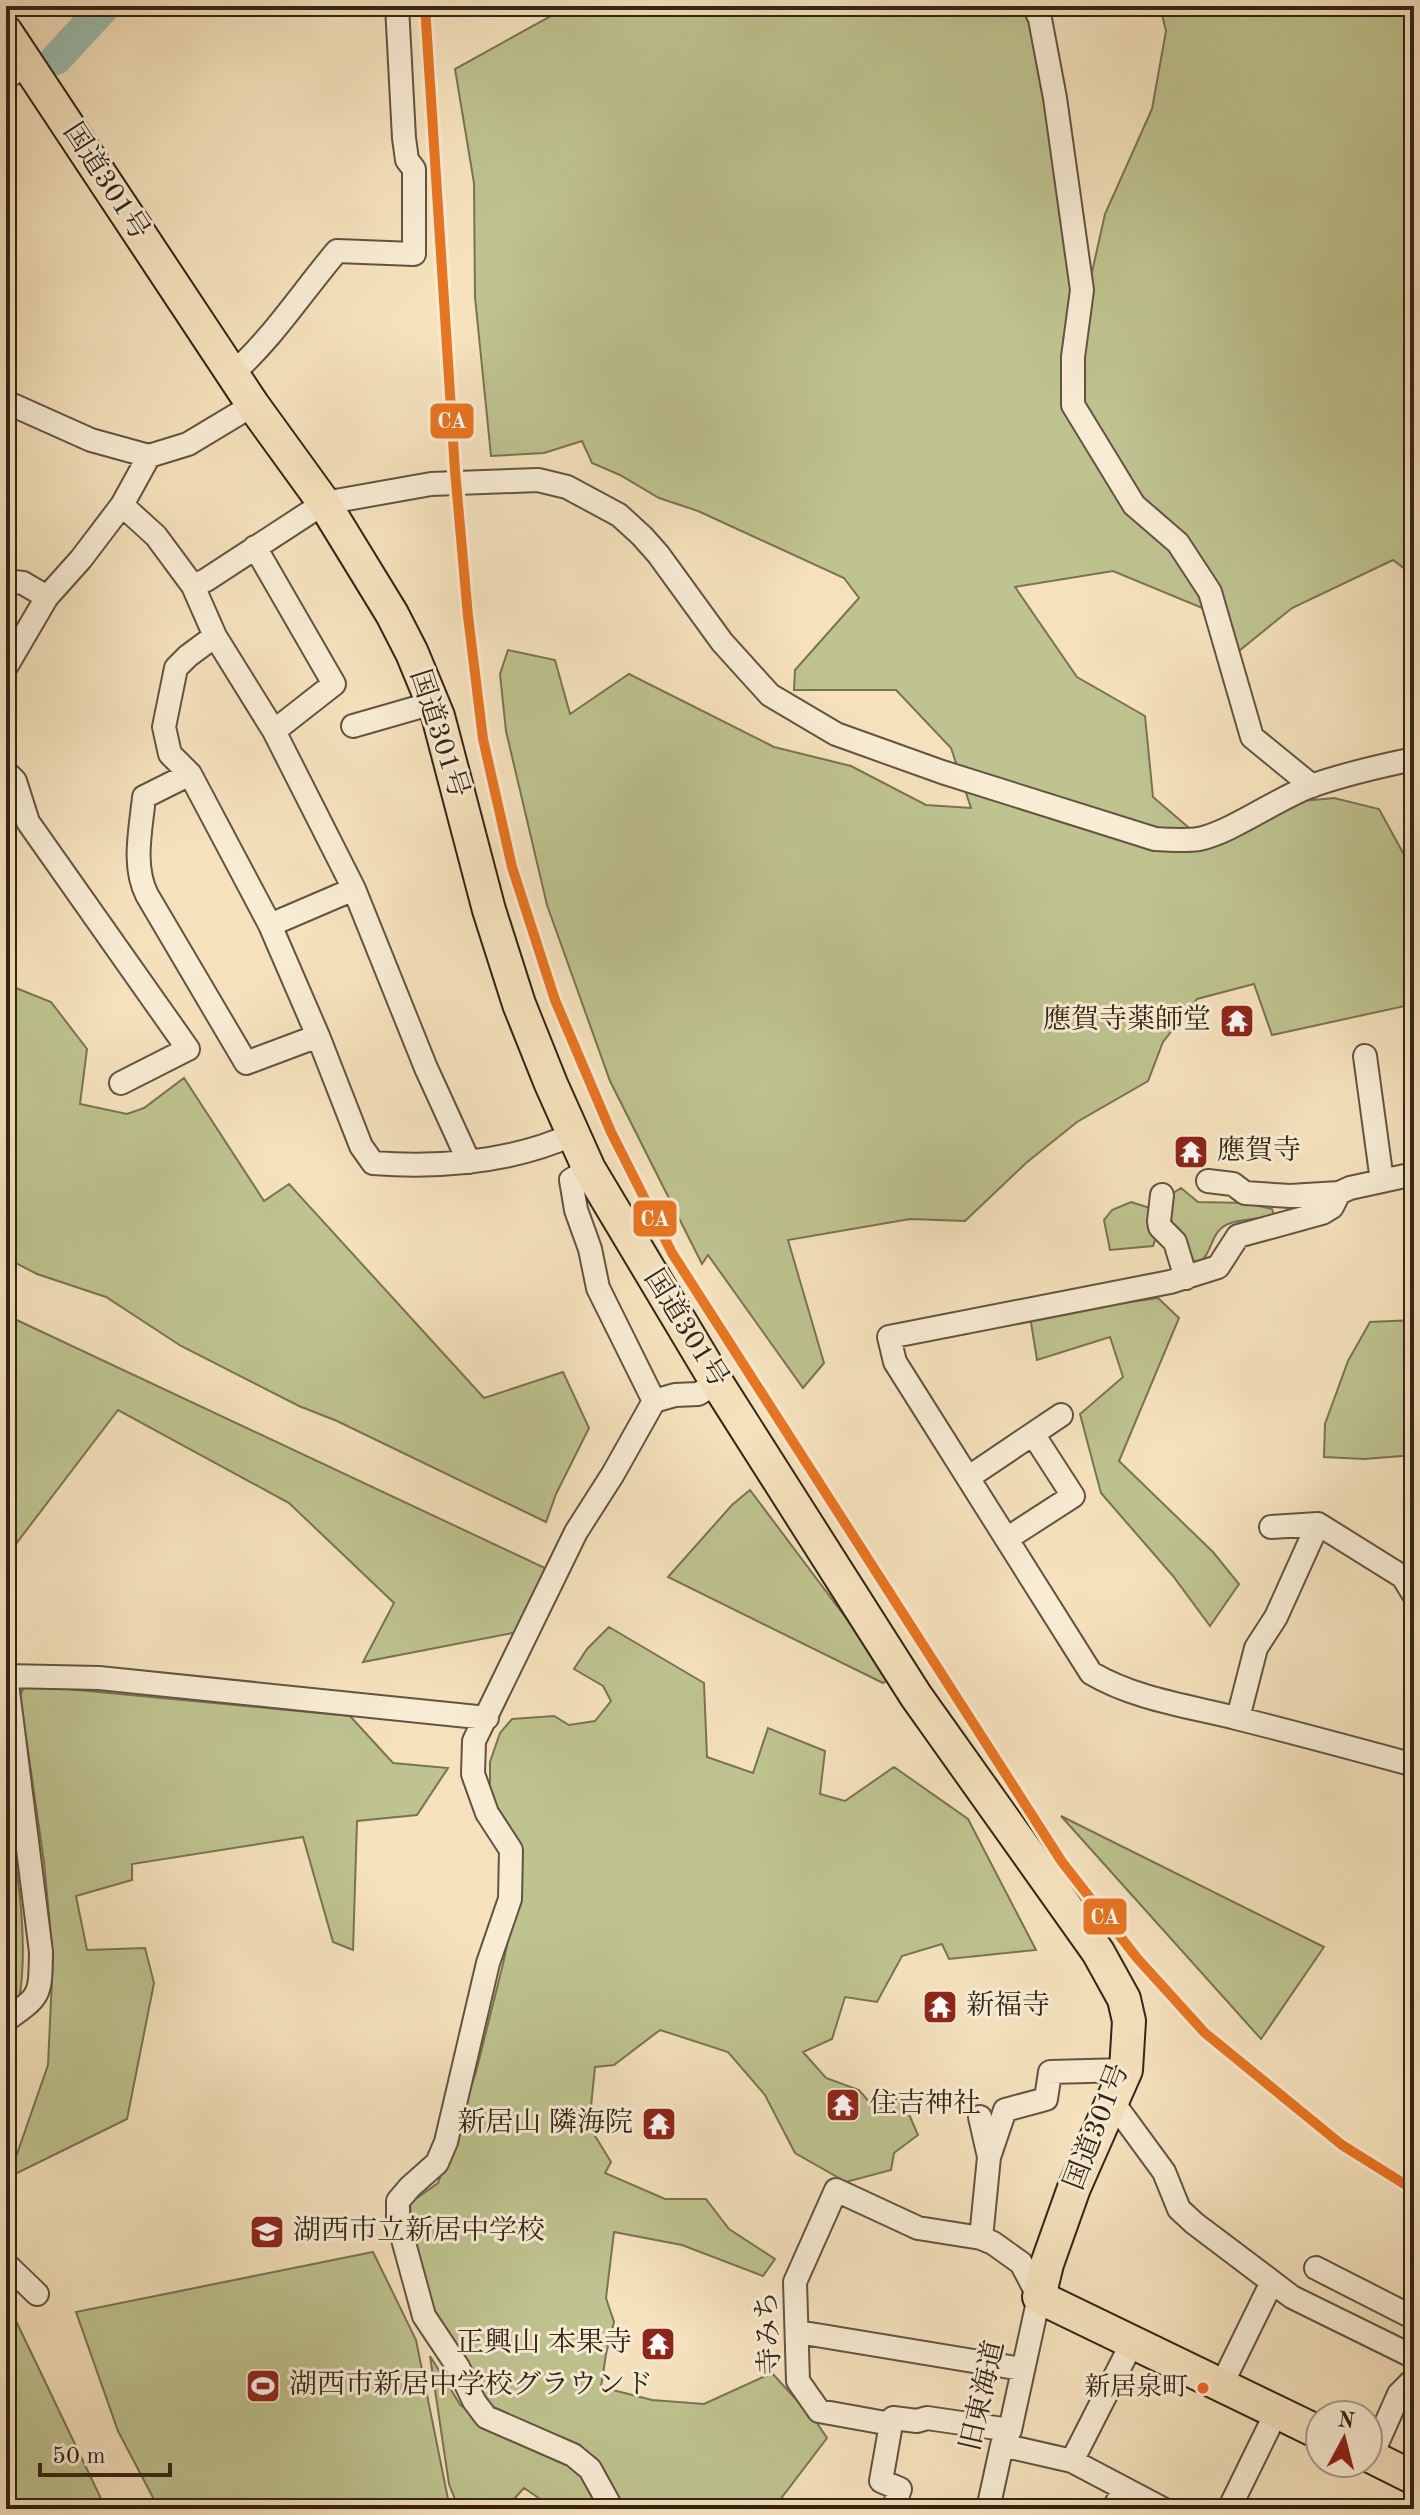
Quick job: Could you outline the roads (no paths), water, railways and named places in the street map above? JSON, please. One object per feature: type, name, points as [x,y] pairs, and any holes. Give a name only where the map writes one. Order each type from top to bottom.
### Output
[{"type":"highway","name":"国道301号","points":[[6,32],[26,74],[253,405],[324,503],[392,614],[412,653],[433,703],[509,976],[551,1084],[589,1169],[717,1383],[916,1696],[1098,1952],[1124,1999],[1129,2021],[1126,2070],[1074,2188],[1047,2264],[1039,2297]]},
{"type":"highway","points":[[1039,2297],[1304,2426]]},
{"type":"highway","points":[[1384,2463],[1414,2478]]},
{"type":"street","points":[[232,374],[281,324],[337,251],[414,254],[414,169],[407,160],[404,138],[397,6]]},
{"type":"street","points":[[1034,6],[1040,19],[1055,98],[1082,290],[1073,357],[1073,405],[1134,505],[1178,543],[1210,592],[1252,737],[1312,786]]},
{"type":"street","points":[[6,402],[91,440],[149,456],[188,444],[253,405]]},
{"type":"street","points":[[6,667],[47,597],[122,505],[149,456]]},
{"type":"street","points":[[193,586],[324,503],[431,484],[538,480],[567,487],[619,515],[642,536],[722,642],[770,695],[836,734],[942,772],[1155,839],[1179,841],[1201,838],[1312,786],[1414,759]]},
{"type":"street","points":[[122,505],[156,536],[193,586],[215,636],[274,731],[354,889],[426,1068],[469,1162]]},
{"type":"street","points":[[255,547],[334,684],[274,731]]},
{"type":"street","points":[[6,581],[23,583],[47,597]]},
{"type":"street","points":[[215,636],[176,668],[164,727],[170,754],[190,774],[270,925],[361,1146],[373,1163],[418,1165],[469,1162],[548,1145],[574,1134]]},
{"type":"street","points":[[353,726],[433,703]]},
{"type":"street","points":[[6,772],[15,781],[28,822],[188,1049],[121,1083]]},
{"type":"street","points":[[190,774],[144,797],[138,862],[141,883],[246,1063],[318,1036]]},
{"type":"street","points":[[270,925],[354,889]]},
{"type":"street","points":[[1365,1056],[1382,1181]]},
{"type":"street","points":[[589,1169],[571,1180],[576,1210],[590,1249],[598,1288],[654,1401]]},
{"type":"street","points":[[1208,1181],[1233,1184],[1245,1193],[1290,1196],[1339,1193],[1414,1174]]},
{"type":"street","points":[[1339,1193],[1332,1207],[1322,1213],[1238,1236],[1218,1267],[1186,1278],[889,1337],[895,1362],[1091,1673],[1109,1684],[1137,1694],[1414,1765]]},
{"type":"street","points":[[1162,1195],[1160,1227],[1175,1242],[1186,1278]]},
{"type":"street","points":[[612,2509],[590,2469],[573,2455],[486,2417],[474,2401],[458,2367],[424,2316],[398,2221],[398,2201],[437,2163],[446,2142],[488,1963],[510,1899],[511,1850],[487,1813],[473,1774],[474,1741],[576,1532],[654,1401],[675,1395],[698,1394],[717,1383]]},
{"type":"street","points":[[969,1477],[1061,1415]]},
{"type":"street","points":[[1008,1538],[1073,1496],[1033,1434]]},
{"type":"street","points":[[1238,1718],[1256,1648],[1276,1617],[1318,1524]]},
{"type":"street","points":[[1271,1527],[1318,1524],[1410,1577]]},
{"type":"street","points":[[6,2020],[32,2002],[40,1985],[41,1952],[6,1675],[99,1678],[487,1718]]},
{"type":"street","points":[[1039,2297],[1021,2263],[981,2238],[989,2157],[1005,2110],[1046,2099],[1050,2072],[1126,2070]]},
{"type":"street","points":[[1112,2101],[1164,2172],[1179,2209],[1194,2223],[1292,2297],[1414,2357]]},
{"type":"street","points":[[980,2117],[989,2157]]},
{"type":"street","name":"寺みち","points":[[981,2238],[918,2228],[836,2190],[795,2282],[798,2381],[819,2411],[891,2424],[893,2418],[917,2421],[927,2418],[1006,2438],[1072,2461],[1163,2509]]},
{"type":"street","points":[[6,2264],[37,2294]]},
{"type":"street","points":[[1316,2268],[1414,2318]]},
{"type":"street","points":[[1221,2386],[1272,2282]]},
{"type":"street","name":"旧東海道","points":[[988,2509],[1039,2297]]},
{"type":"street","points":[[798,2332],[1022,2369]]},
{"type":"street","points":[[1072,2461],[1132,2343]]},
{"type":"street","points":[[1384,2426],[1399,2394],[1414,2379]]},
{"type":"street","points":[[1229,2509],[1276,2413]]},
{"type":"street","points":[[891,2424],[881,2481],[900,2489],[893,2509]]},
{"type":"street","points":[[1113,2509],[1125,2489]]},
{"type":"waterway","points":[[56,59],[105,6]]},
{"type":"place","name":"應賀寺薬師堂","points":[[1237,1021]]},
{"type":"place","name":"應賀寺","points":[[1191,1152]]},
{"type":"place","name":"新福寺","points":[[940,2007]]},
{"type":"place","name":"住吉神社","points":[[843,2105]]},
{"type":"place","name":"新居山 隣海院","points":[[659,2124]]},
{"type":"place","name":"湖西市立新居中学校","points":[[267,2232]]},
{"type":"place","name":"正興山 本果寺","points":[[658,2344]]},
{"type":"place","name":"湖西市新居中学校グラウンド","points":[[263,2386]]},
{"type":"place","name":"新居泉町","points":[[1203,2388]]}]
